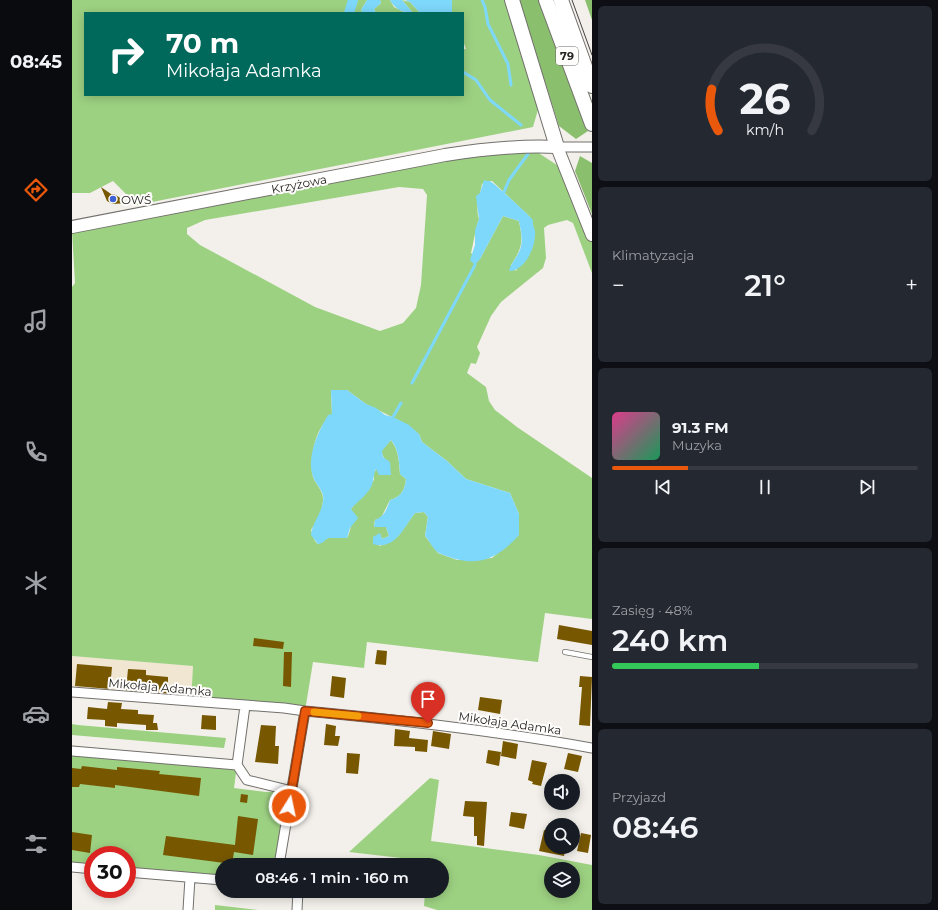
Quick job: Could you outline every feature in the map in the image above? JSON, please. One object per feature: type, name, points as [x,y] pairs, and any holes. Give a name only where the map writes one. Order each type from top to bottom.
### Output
[{"type":"main road","points":[[512,0],[557,147]]},
{"type":"main road","name":"79","points":[[546,0],[590,118]]},
{"type":"main road","name":"79","points":[[561,0],[592,86]]},
{"type":"street","name":"Krzyżowa","points":[[72,227],[445,155],[526,145],[557,147]]},
{"type":"street","points":[[592,147],[557,147],[592,235]]},
{"type":"street","name":"Mikołaja Adamka","points":[[72,692],[284,708],[414,721],[527,736],[592,748]]},
{"type":"street","points":[[245,706],[237,765],[247,780],[292,791]]},
{"type":"street","points":[[280,858],[305,711]]},
{"type":"street","points":[[72,751],[237,765]]},
{"type":"street","points":[[72,867],[84,868]]},
{"type":"street","points":[[136,873],[215,880]]},
{"type":"street","points":[[188,910],[190,878]]},
{"type":"street","points":[[297,910],[298,898]]},
{"type":"lane","points":[[565,652],[592,657]]},
{"type":"shaded area","points":[[72,656],[193,666],[191,701],[72,692]]},
{"type":"green space","points":[[72,0],[367,0],[361,10],[362,12],[84,12],[84,96],[464,96],[464,49],[466,49],[464,44],[464,12],[452,12],[452,0],[504,0],[539,106],[533,127],[137,205],[113,181],[90,193],[72,193]]},
{"type":"green space","points":[[380,0],[390,0],[394,7],[404,12],[376,12],[374,9],[381,3]]},
{"type":"green space","points":[[402,0],[410,2],[419,12],[412,12]]},
{"type":"green space","points":[[519,0],[541,0],[588,131],[576,139],[559,126]]},
{"type":"green space","points":[[585,0],[592,0],[592,20]]},
{"type":"green space","points":[[528,146],[566,171],[592,235],[592,273],[573,223],[567,220],[548,225],[544,228],[546,258],[543,268],[501,302],[491,316],[477,347],[480,353],[476,364],[471,363],[467,373],[486,387],[489,401],[495,410],[517,427],[592,478],[592,619],[545,613],[538,662],[367,642],[364,668],[313,662],[305,711],[191,701],[193,666],[72,656],[72,287],[75,283],[72,231]],"holes":[[[487,181],[492,181],[529,216],[532,226],[516,271],[511,265],[520,249],[521,244],[519,221],[503,216],[480,259],[471,253],[479,219],[479,197],[482,184]],[[399,187],[423,189],[427,195],[421,285],[416,308],[403,323],[380,331],[315,307],[200,245],[187,234],[187,228],[205,220]],[[331,390],[347,390],[366,404],[400,421],[419,434],[422,442],[447,461],[466,479],[510,493],[519,514],[519,535],[492,558],[457,560],[438,553],[425,536],[428,517],[424,512],[415,513],[396,538],[379,546],[380,534],[382,539],[389,536],[386,527],[374,526],[375,520],[381,518],[390,500],[400,495],[405,486],[406,479],[400,474],[397,452],[391,440],[381,451],[391,475],[380,475],[377,468],[374,473],[374,480],[351,509],[352,516],[350,532],[347,538],[328,538],[318,544],[315,541],[311,530],[319,515],[323,499],[322,493],[313,477],[312,458],[319,431],[332,415]]]},
{"type":"green space","points":[[580,156],[592,163],[592,214],[575,171]]},
{"type":"green space","points":[[72,724],[226,738],[224,748],[72,735]]},
{"type":"green space","points":[[72,751],[237,765],[234,788],[266,792],[292,791],[280,858],[215,858],[215,879],[136,873],[136,846],[84,846],[84,868],[72,867]]},
{"type":"green space","points":[[430,778],[439,780],[431,841],[539,855],[576,862],[544,862],[544,898],[580,898],[580,863],[592,865],[592,910],[437,910],[424,906],[425,898],[449,898],[449,858],[401,858],[349,852]]},
{"type":"green space","points":[[215,905],[258,910],[215,910]]},
{"type":"water","points":[[367,0],[380,0],[381,3],[374,9],[376,12],[362,12],[361,10]]},
{"type":"water","points":[[390,0],[402,0],[412,12],[406,12],[394,6]]},
{"type":"water","points":[[405,0],[452,0],[452,12],[419,12],[410,2]]},
{"type":"water","points":[[484,180],[493,183],[533,220],[535,231],[534,244],[525,263],[515,270],[509,271],[521,248],[522,237],[519,221],[503,216],[480,259],[475,265],[470,260],[475,245],[475,230],[479,219],[476,196],[480,193]]},
{"type":"water","points":[[331,390],[347,390],[366,404],[376,408],[385,415],[393,417],[409,425],[419,434],[422,442],[447,461],[466,479],[510,493],[519,514],[519,535],[501,552],[492,557],[473,561],[451,558],[437,552],[425,536],[428,517],[424,512],[415,513],[403,531],[393,541],[381,545],[373,544],[373,537],[380,533],[382,539],[389,536],[386,527],[374,527],[375,520],[383,515],[390,500],[400,495],[406,479],[400,474],[397,452],[391,440],[382,451],[383,457],[390,462],[391,475],[379,475],[376,469],[372,485],[369,490],[351,509],[358,518],[350,528],[347,538],[328,538],[322,543],[318,544],[311,535],[313,526],[321,510],[323,495],[314,479],[311,463],[314,446],[320,429],[328,415],[332,414]]},
{"type":"building","name":"OWŚ","points":[[101,187],[128,203],[113,204],[107,201]]},
{"type":"building","points":[[559,625],[592,631],[592,645],[557,639]]},
{"type":"building","points":[[254,638],[284,642],[283,649],[253,646]]},
{"type":"building","points":[[377,650],[387,651],[386,665],[375,664]]},
{"type":"building","points":[[284,652],[292,652],[291,687],[283,686]]},
{"type":"building","points":[[77,664],[112,667],[110,689],[75,686]]},
{"type":"building","points":[[128,669],[146,670],[146,675],[168,677],[168,688],[177,689],[176,694],[126,690]]},
{"type":"building","points":[[332,676],[346,678],[344,698],[330,696]]},
{"type":"building","points":[[580,676],[592,677],[590,726],[579,725],[582,687],[579,687]]},
{"type":"building","points":[[480,697],[502,700],[500,714],[478,710]]},
{"type":"building","points":[[108,702],[122,703],[121,709],[138,710],[138,714],[154,715],[153,723],[157,723],[158,730],[146,730],[146,725],[117,723],[117,727],[105,726],[105,720],[87,719],[88,707],[107,709]]},
{"type":"building","points":[[202,715],[216,716],[216,730],[201,729]]},
{"type":"building","points":[[326,724],[336,726],[335,736],[340,736],[338,746],[324,745]]},
{"type":"building","points":[[261,725],[276,726],[275,746],[279,746],[278,764],[255,762]]},
{"type":"building","points":[[395,729],[410,731],[409,738],[428,740],[427,752],[415,751],[415,747],[394,746]]},
{"type":"building","points":[[433,731],[451,734],[449,749],[431,746]]},
{"type":"building","points":[[503,741],[518,744],[516,759],[501,756]]},
{"type":"building","points":[[488,750],[501,752],[499,766],[486,763]]},
{"type":"building","points":[[347,753],[360,754],[358,774],[346,773]]},
{"type":"building","points":[[568,753],[582,756],[578,772],[564,769]]},
{"type":"building","points":[[532,760],[547,763],[541,786],[532,784],[533,782],[528,780]]},
{"type":"building","points":[[82,766],[117,770],[117,767],[160,771],[159,774],[201,778],[199,796],[115,785],[115,788],[80,784],[79,787],[72,787],[72,768],[81,769]]},
{"type":"building","points":[[241,794],[248,795],[247,803],[240,802]]},
{"type":"building","points":[[465,801],[487,802],[484,846],[477,845],[477,836],[474,836],[474,817],[463,816]]},
{"type":"building","points":[[511,812],[527,814],[524,829],[509,826]]},
{"type":"building","points":[[238,816],[258,819],[253,855],[234,852],[233,858],[215,858],[215,862],[163,855],[166,836],[235,845]]},
{"type":"building","points":[[544,830],[544,852],[539,851]]},
{"type":"building","points":[[72,832],[92,835],[91,846],[84,846],[84,852],[72,850]]},
{"type":"building","points":[[581,833],[591,835],[588,853],[580,852]]},
{"type":"building","points":[[554,854],[564,854],[564,856]]},
{"type":"waterway","points":[[349,12],[353,0]]},
{"type":"waterway","points":[[482,0],[485,7],[488,24],[508,64],[511,85]]},
{"type":"waterway","points":[[464,73],[476,80],[490,100],[521,125]]},
{"type":"waterway","points":[[504,192],[509,180],[528,154]]},
{"type":"waterway","points":[[412,383],[475,265]]},
{"type":"waterway","points":[[393,417],[401,403]]},
{"type":"tram line","points":[[572,0],[592,55]]},
{"type":"slow traffic","points":[[314,712],[358,716]]},
{"type":"place","name":"OWŚ","points":[[113,199]]},
{"type":"route","points":[[289,806],[305,711],[428,723]]}]
